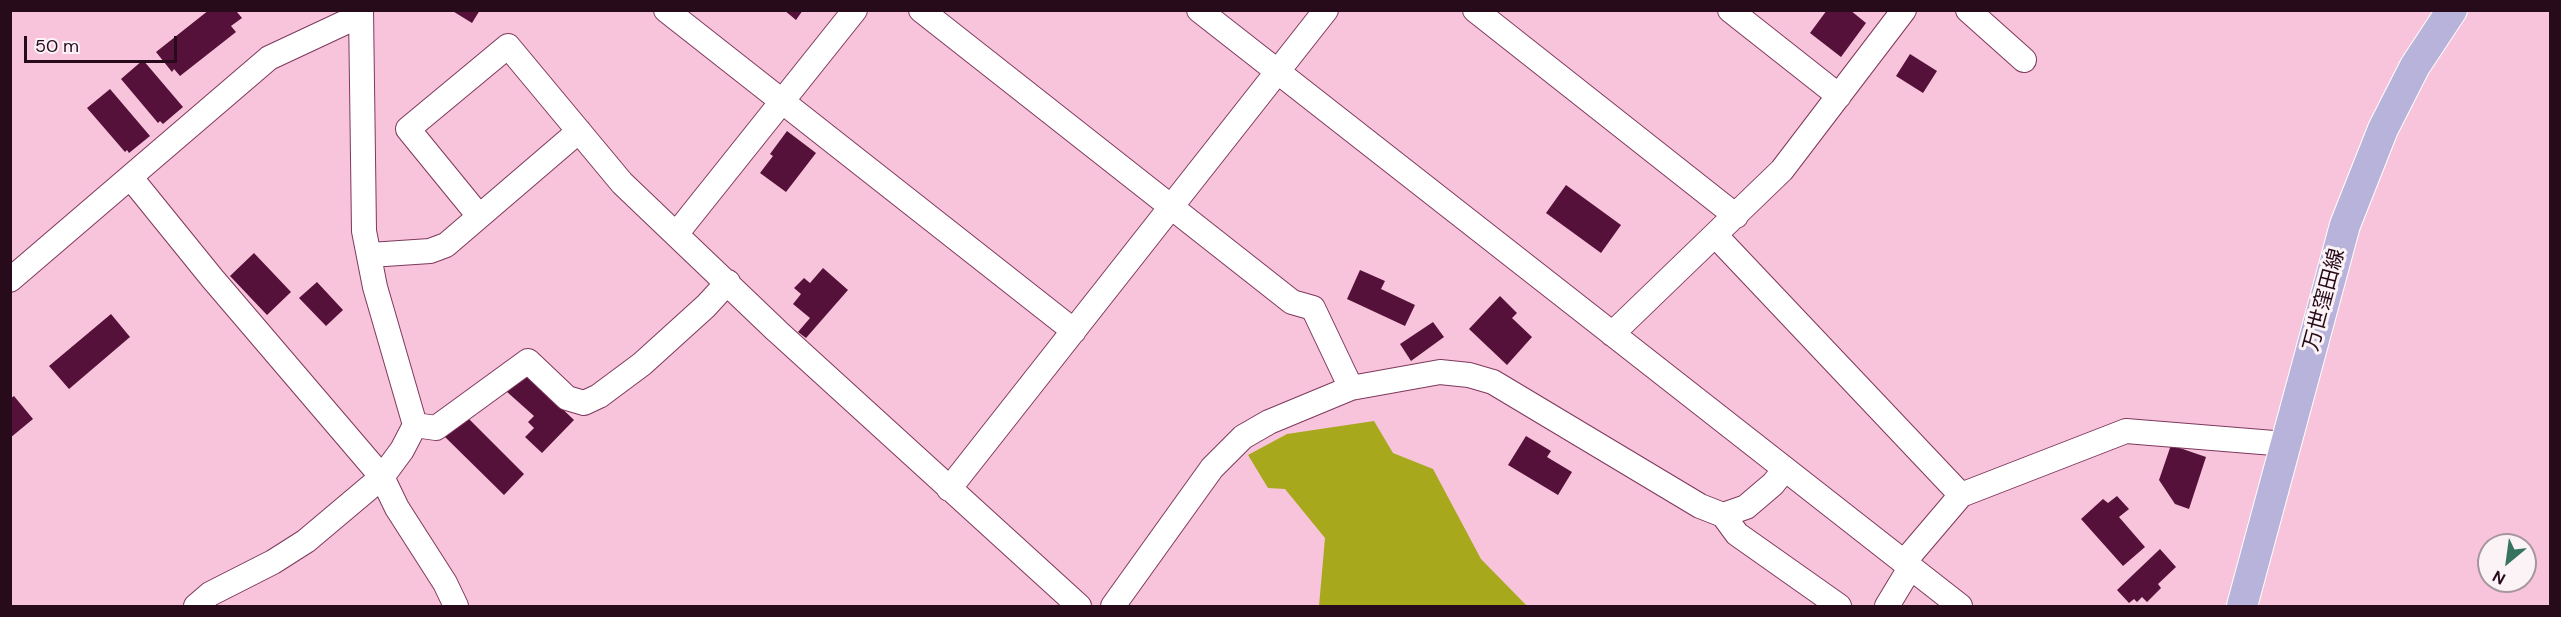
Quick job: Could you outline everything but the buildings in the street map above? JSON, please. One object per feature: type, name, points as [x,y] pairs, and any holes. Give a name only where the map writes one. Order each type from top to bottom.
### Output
[{"type":"main road","name":"万世窪田線","points":[[2242,606],[2345,225],[2389,118],[2415,66],[2452,10]]},
{"type":"street","points":[[666,10],[1074,331]]},
{"type":"street","points":[[677,233],[855,10]]},
{"type":"street","points":[[921,10],[1292,302],[1314,308],[1351,388]]},
{"type":"street","points":[[1199,10],[1960,606]]},
{"type":"street","points":[[949,489],[1326,10]]},
{"type":"street","points":[[1475,10],[1736,216]]},
{"type":"street","points":[[1730,10],[1839,96]]},
{"type":"street","points":[[1612,334],[1782,170],[1904,10]]},
{"type":"street","points":[[1968,10],[2024,60]]},
{"type":"street","points":[[10,280],[269,58],[361,13],[364,231],[375,288],[415,425],[402,450],[382,477],[306,541],[273,562],[210,594],[196,606]]},
{"type":"street","points":[[479,216],[408,129],[508,46],[622,183],[677,233],[777,331],[1079,606]]},
{"type":"street","points":[[370,255],[430,251],[446,245],[579,131]]},
{"type":"street","points":[[131,178],[212,278],[382,477],[397,508],[445,583],[456,606]]},
{"type":"street","points":[[1716,235],[1961,495]]},
{"type":"street","points":[[415,425],[436,428],[528,361],[567,398],[584,403],[598,396],[642,364],[706,306],[728,282]]},
{"type":"street","points":[[1113,606],[1212,468],[1243,437],[1269,422],[1351,388],[1440,372],[1469,375],[1493,382],[1700,506],[1723,515],[1737,534],[1839,606]]},
{"type":"street","points":[[1887,606],[1907,565],[1961,495],[2126,431],[2286,444]]},
{"type":"street","points":[[1723,515],[1746,507],[1773,484],[1785,469]]},
{"type":"shaded area","points":[[1374,421],[1393,453],[1433,469],[1481,559],[1527,606],[1319,606],[1325,538],[1285,489],[1268,488],[1248,455],[1287,434]]}]
